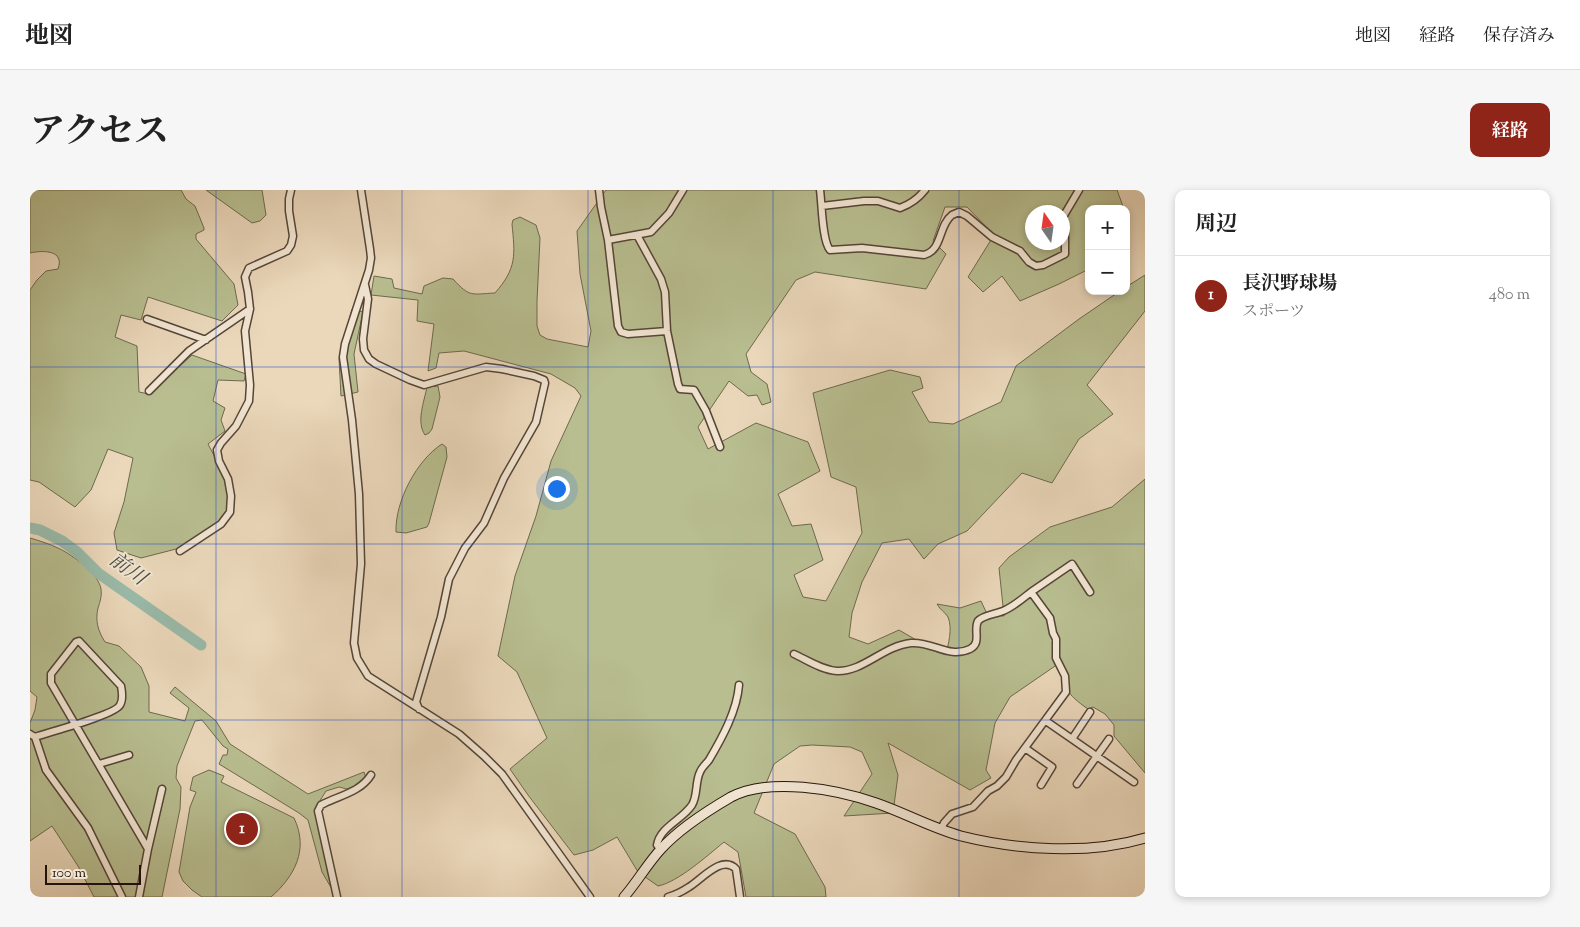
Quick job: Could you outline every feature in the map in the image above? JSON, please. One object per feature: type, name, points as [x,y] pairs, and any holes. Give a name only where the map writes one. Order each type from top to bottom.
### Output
[{"type":"street","points":[[180,551],[221,524],[230,512],[231,496],[228,478],[219,461],[217,450],[236,426],[249,402],[250,385],[246,331],[250,309],[245,277],[249,268],[287,251],[292,245],[293,236],[289,211],[291,190]]},
{"type":"street","points":[[361,190],[371,258],[365,284],[344,344],[343,358],[357,462],[362,539],[362,564],[354,643],[357,658],[368,676],[458,734],[502,774],[590,897]]},
{"type":"street","points":[[599,190],[600,207],[608,240],[618,326],[621,332],[628,334],[668,331]]},
{"type":"street","points":[[608,240],[651,232],[669,213],[682,190]]},
{"type":"street","points":[[820,190],[825,237],[827,247],[830,250],[862,248],[929,254],[935,249],[946,223],[952,215],[959,212],[967,216],[992,237],[1020,251],[1029,262],[1036,266],[1043,265],[1065,254],[1063,217],[1079,190]]},
{"type":"street","points":[[822,206],[857,201],[878,201],[900,208],[910,204],[925,190]]},
{"type":"street","points":[[638,235],[661,279],[668,331],[680,389],[694,390],[706,411],[720,448]]},
{"type":"street","points":[[365,284],[368,299],[363,339],[364,350],[369,359],[376,364],[424,385],[486,368],[502,369],[534,376],[544,380],[545,383],[536,422],[504,478],[484,523],[465,548],[449,579],[441,617],[416,702],[419,709]]},
{"type":"street","points":[[149,391],[189,351],[250,309]]},
{"type":"street","points":[[148,320],[206,340]]},
{"type":"street","points":[[794,654],[829,670],[838,671],[858,667],[890,648],[912,643],[949,652],[959,652],[974,646],[977,640],[977,624],[980,619],[1010,607],[1072,564],[1090,592]]},
{"type":"street","points":[[941,829],[952,814],[972,808],[988,791],[997,786],[1006,777],[1024,748],[1066,692],[1066,681],[1056,658],[1056,639],[1052,633],[1050,618],[1031,592]]},
{"type":"street","points":[[122,897],[88,828],[46,770],[33,735],[76,724],[114,712],[120,706],[122,691],[118,681],[79,641],[76,642],[51,674],[51,683],[76,724],[100,764],[148,849]]},
{"type":"street","points":[[660,849],[657,845],[658,838],[693,803],[700,772],[708,762],[724,730],[738,697],[739,685]]},
{"type":"street","points":[[1072,739],[1090,712]]},
{"type":"street","points":[[1046,721],[1134,782]]},
{"type":"street","points":[[1077,784],[1108,739]]},
{"type":"street","points":[[1024,748],[1052,767],[1040,785]]},
{"type":"street","points":[[100,764],[130,755]]},
{"type":"street","points":[[337,897],[318,811],[325,802],[358,789],[371,775]]},
{"type":"street","points":[[624,897],[660,849],[689,824],[732,797],[769,787],[790,787],[840,793],[875,803],[941,829],[985,842],[1045,848],[1101,847],[1145,838]]},
{"type":"street","points":[[139,897],[162,789]]},
{"type":"street","points":[[668,897],[690,887],[713,869],[726,864],[736,869],[740,897]]},
{"type":"green space","points":[[30,190],[181,190],[186,199],[195,206],[204,228],[204,230],[196,234],[196,239],[234,284],[238,305],[222,321],[148,297],[141,320],[121,315],[115,337],[137,346],[139,392],[149,394],[192,355],[246,374],[244,381],[218,380],[213,401],[225,408],[221,420],[225,431],[208,444],[226,478],[229,497],[228,512],[220,523],[180,548],[141,558],[117,550],[114,533],[124,502],[133,458],[108,449],[91,490],[75,507],[39,482],[30,480],[30,290],[46,271],[58,269],[59,263],[56,255],[52,253],[30,253]]},
{"type":"green space","points":[[206,190],[262,190],[266,215],[260,221],[252,223]]},
{"type":"green space","points":[[606,190],[1117,190],[1123,205],[1085,205],[1085,271],[1020,301],[1002,276],[983,292],[968,277],[994,235],[967,207],[945,207],[933,241],[946,254],[926,289],[815,272],[796,280],[746,354],[751,372],[767,384],[771,402],[762,405],[757,395],[748,396],[729,381],[698,427],[708,449],[756,423],[808,442],[820,471],[778,494],[792,526],[811,524],[823,560],[794,575],[803,597],[826,601],[862,533],[856,487],[831,477],[813,393],[890,370],[920,377],[923,388],[912,392],[929,422],[953,424],[1001,402],[1016,366],[1114,295],[1130,295],[1130,284],[1145,275],[1145,311],[1087,385],[1113,414],[1079,439],[1052,483],[1022,473],[967,531],[938,544],[924,559],[909,539],[882,543],[862,582],[852,613],[849,637],[868,644],[899,630],[937,652],[946,655],[950,626],[947,616],[937,604],[960,608],[981,601],[987,614],[1004,616],[999,568],[1009,557],[1050,527],[1112,507],[1145,479],[1145,773],[1114,736],[1114,725],[1105,714],[1093,707],[1088,709],[1067,690],[1058,664],[1010,697],[995,723],[986,770],[991,778],[970,790],[888,743],[898,775],[893,813],[844,816],[872,774],[862,752],[850,747],[800,746],[774,764],[754,813],[795,834],[825,887],[826,897],[746,897],[738,852],[724,842],[683,874],[666,884],[658,886],[638,872],[617,837],[593,850],[574,855],[510,769],[547,738],[517,672],[498,656],[515,576],[536,516],[551,461],[581,396],[575,388],[551,374],[464,351],[439,353],[436,368],[428,371],[434,324],[417,321],[418,300],[371,295],[374,276],[392,279],[394,288],[422,294],[424,286],[443,278],[453,279],[472,294],[495,293],[511,268],[514,253],[512,224],[513,220],[520,217],[536,225],[540,238],[537,326],[540,335],[547,339],[588,347],[591,331],[580,274],[577,231]]},
{"type":"green space","points":[[352,309],[363,312],[354,354],[358,392],[341,396],[339,359]]},
{"type":"green space","points":[[438,386],[440,397],[432,429],[425,435],[422,430],[421,418],[427,387]]},
{"type":"green space","points":[[442,444],[446,447],[447,457],[427,527],[406,533],[396,532],[399,507],[409,482],[424,460]]},
{"type":"green space","points":[[30,538],[65,552],[78,560],[95,577],[101,589],[97,617],[99,630],[105,642],[119,646],[141,667],[149,686],[149,712],[185,721],[189,708],[170,693],[175,687],[216,721],[230,744],[308,794],[364,772],[366,778],[360,784],[347,789],[339,787],[326,791],[316,807],[333,891],[322,872],[308,820],[219,764],[223,755],[227,755],[228,749],[223,746],[202,720],[195,721],[177,766],[176,778],[181,787],[180,809],[162,897],[94,897],[78,866],[52,826],[30,841],[30,723],[37,697],[30,691]]},
{"type":"green space","points":[[209,770],[224,776],[221,782],[294,818],[300,840],[300,851],[293,871],[271,897],[202,897],[183,881],[179,872],[190,807],[196,792],[190,790],[193,777]]},
{"type":"waterway","name":"前川","points":[[30,528],[40,530],[62,541],[77,552],[98,573],[201,645]]},
{"type":"place","name":"長沢野球場","points":[[242,829]]}]
